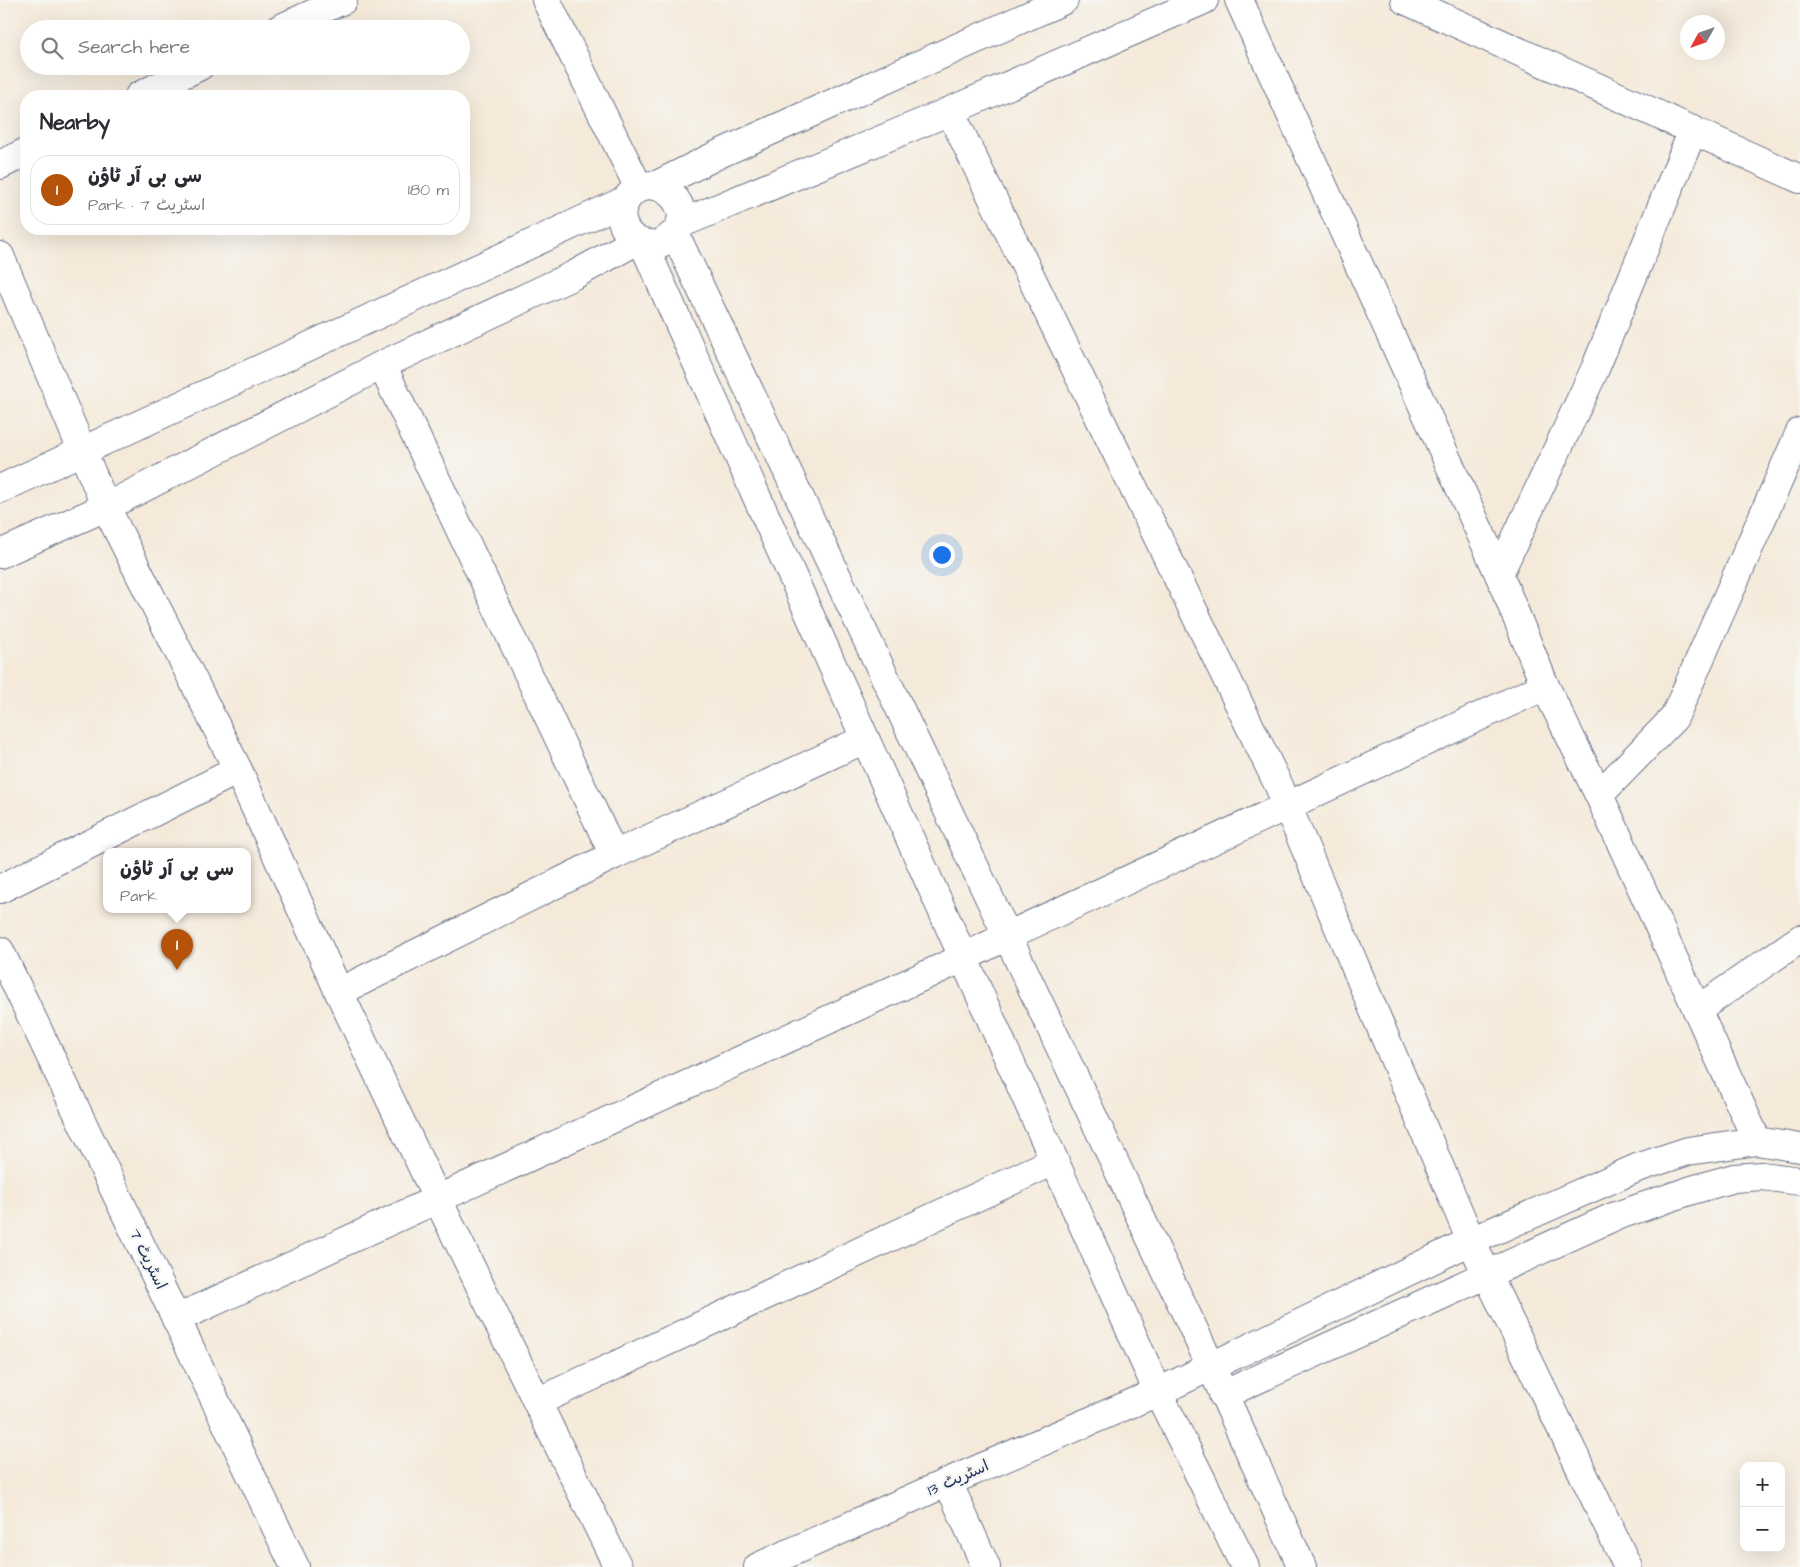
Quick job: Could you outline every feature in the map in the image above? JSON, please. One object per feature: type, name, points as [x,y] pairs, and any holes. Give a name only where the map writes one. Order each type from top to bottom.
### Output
[{"type":"street","points":[[299,20],[344,0]]},
{"type":"street","points":[[546,0],[640,192]]},
{"type":"street","points":[[0,489],[719,154],[1064,0]]},
{"type":"street","points":[[1204,0],[678,229],[660,244],[639,242],[630,236],[622,223],[622,207],[640,192],[665,189],[673,195],[679,204],[681,214],[678,229],[1007,936],[1211,1366],[1302,1567]]},
{"type":"street","points":[[1240,0],[1499,574],[1545,686],[1598,795],[1757,1141]]},
{"type":"street","points":[[1405,0],[1800,179]]},
{"type":"street","points":[[151,90],[182,75]]},
{"type":"street","points":[[950,111],[1288,805],[1472,1241],[1628,1567]]},
{"type":"street","points":[[1499,574],[1595,369],[1693,130]]},
{"type":"street","points":[[0,164],[20,155]]},
{"type":"street","points":[[0,554],[106,507],[382,365],[574,275],[639,242]]},
{"type":"street","points":[[639,242],[865,739],[1158,1392],[1245,1567]]},
{"type":"street","points":[[0,256],[84,451],[106,507],[238,770],[339,992],[437,1198],[618,1567]]},
{"type":"street","points":[[382,365],[614,856]]},
{"type":"street","points":[[1598,795],[1674,718],[1800,432]]},
{"type":"street","points":[[176,1319],[963,958],[1545,686]]},
{"type":"street","points":[[339,992],[614,856],[865,739]]},
{"type":"street","points":[[0,889],[238,770]]},
{"type":"street","points":[[1697,1010],[1800,939]]},
{"type":"street","name":"اسٹریٹ 7","points":[[0,951],[295,1567]]},
{"type":"street","name":"اسٹریٹ 13","points":[[758,1567],[948,1482],[1158,1392],[1472,1241],[1637,1168],[1688,1151],[1757,1141],[1800,1148]]},
{"type":"street","points":[[537,1402],[1054,1160]]},
{"type":"street","points":[[1223,1395],[1613,1217],[1734,1178],[1762,1176],[1800,1181]]},
{"type":"street","points":[[948,1482],[986,1567]]},
{"type":"place","name":"سی بی آر ٹاؤن","points":[[177,970]]}]
